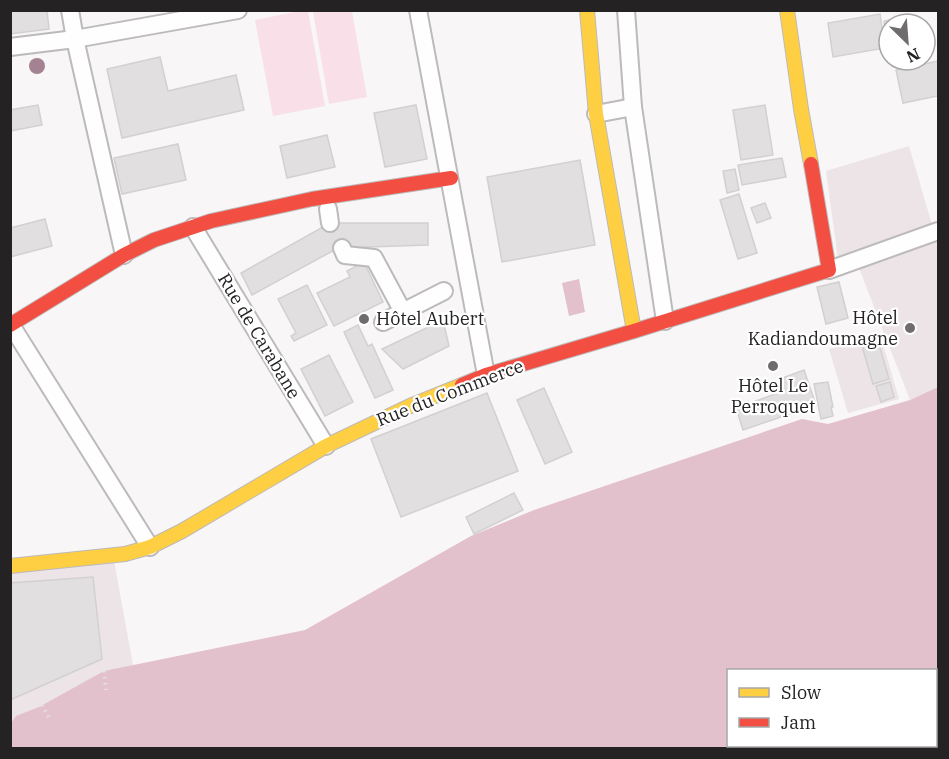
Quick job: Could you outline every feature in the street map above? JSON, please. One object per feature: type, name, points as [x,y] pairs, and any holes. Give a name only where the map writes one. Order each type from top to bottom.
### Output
[{"type":"street","points":[[70,10],[124,255]]},
{"type":"street","points":[[10,47],[75,39],[238,10]]},
{"type":"street","points":[[418,10],[486,375]]},
{"type":"street","points":[[587,10],[596,114],[634,331]]},
{"type":"street","points":[[626,10],[633,107],[665,321]]},
{"type":"street","points":[[787,10],[801,109],[829,270]]},
{"type":"street","points":[[596,114],[633,107]]},
{"type":"street","points":[[150,547],[11,325],[124,255],[154,240],[211,221],[312,199],[451,178]]},
{"type":"street","name":"Rue de Carabane","points":[[193,227],[326,446]]},
{"type":"street","name":"Rue du Commerce","points":[[10,566],[125,554],[150,547],[367,425],[486,375],[829,270],[939,231]]},
{"type":"street","points":[[342,248],[345,255],[374,258],[404,312]]},
{"type":"street","points":[[383,322],[444,291]]},
{"type":"path","points":[[104,671],[106,690]]},
{"type":"path","points":[[42,705],[50,720]]},
{"type":"shaded area","points":[[308,11],[325,106],[273,116],[255,20]]},
{"type":"shaded area","points":[[352,11],[367,97],[329,104],[313,12]]},
{"type":"shaded area","points":[[909,146],[933,228],[838,259],[826,171]]},
{"type":"shaded area","name":"Hôtel Kadiandoumagne","points":[[938,241],[938,387],[910,400],[859,268]]},
{"type":"shaded area","points":[[579,279],[585,312],[569,316],[562,283]]},
{"type":"shaded area","points":[[880,334],[899,399],[848,413],[829,349]]},
{"type":"shaded area","points":[[938,387],[938,748],[11,748],[11,723],[16,716],[39,707],[104,671],[305,630],[471,536],[534,510],[802,419],[828,424],[910,400]]},
{"type":"shaded area","points":[[113,555],[145,748],[11,748],[10,566]]},
{"type":"building","points":[[10,10],[47,10],[49,29],[10,34]]},
{"type":"building","points":[[877,15],[877,49],[833,57],[828,23]]},
{"type":"building","points":[[160,57],[168,91],[236,75],[244,110],[122,138],[107,69]]},
{"type":"building","points":[[937,61],[938,96],[903,103],[896,72],[937,72]]},
{"type":"building","points":[[38,105],[42,125],[10,131],[10,110]]},
{"type":"building","points":[[416,105],[427,159],[385,167],[374,113]]},
{"type":"building","points":[[765,105],[773,155],[741,160],[733,110]]},
{"type":"building","points":[[327,135],[335,167],[287,178],[280,146]]},
{"type":"building","points":[[178,144],[186,180],[122,194],[114,158]]},
{"type":"building","points":[[782,158],[786,177],[742,185],[738,165]]},
{"type":"building","points":[[580,160],[595,245],[502,262],[487,177]]},
{"type":"building","points":[[735,169],[739,190],[727,193],[723,171]]},
{"type":"building","points":[[739,194],[757,253],[738,259],[720,200]]},
{"type":"building","points":[[765,203],[771,218],[757,223],[751,208]]},
{"type":"building","points":[[45,219],[52,246],[10,257],[10,228]]},
{"type":"building","points":[[330,223],[428,223],[428,245],[338,248],[252,295],[241,273]]},
{"type":"building","points":[[364,262],[383,302],[334,326],[317,293],[350,277],[347,271]]},
{"type":"building","points":[[839,282],[848,318],[826,324],[817,287]]},
{"type":"building","points":[[307,285],[327,325],[294,341],[291,336],[296,333],[278,299]]},
{"type":"building","points":[[443,320],[449,346],[403,369],[382,349]]},
{"type":"building","points":[[358,325],[368,346],[372,344],[393,390],[375,398],[344,332]]},
{"type":"building","points":[[878,341],[889,379],[873,384],[862,346]]},
{"type":"building","points":[[329,355],[353,402],[325,416],[301,369]]},
{"type":"building","points":[[804,370],[816,405],[743,430],[736,408],[784,391],[780,379]]},
{"type":"building","points":[[828,382],[833,416],[821,419],[814,384]]},
{"type":"building","points":[[890,382],[894,397],[881,402],[876,386]]},
{"type":"building","points":[[544,388],[572,452],[545,464],[517,400]]},
{"type":"building","points":[[487,393],[518,471],[401,517],[371,439]]},
{"type":"building","points":[[514,493],[523,510],[474,534],[466,517]]},
{"type":"building","points":[[93,577],[102,659],[10,700],[10,583]]},
{"type":"traffic: slow","points":[[587,10],[596,114],[634,331]]},
{"type":"traffic: slow","points":[[787,10],[811,164]]},
{"type":"traffic: slow","points":[[10,566],[125,554],[150,547],[182,531],[326,446],[410,406],[462,385]]},
{"type":"traffic: jam","points":[[462,385],[486,375],[829,270],[811,164]]},
{"type":"traffic: jam","points":[[10,325],[124,255],[154,240],[211,221],[312,199],[451,178]]},
{"type":"place","name":"Hôtel Aubert","points":[[364,319]]},
{"type":"place","name":"Hôtel Kadiandoumagne","points":[[910,328]]},
{"type":"place","name":"Hôtel Le Perroquet","points":[[773,366]]}]
